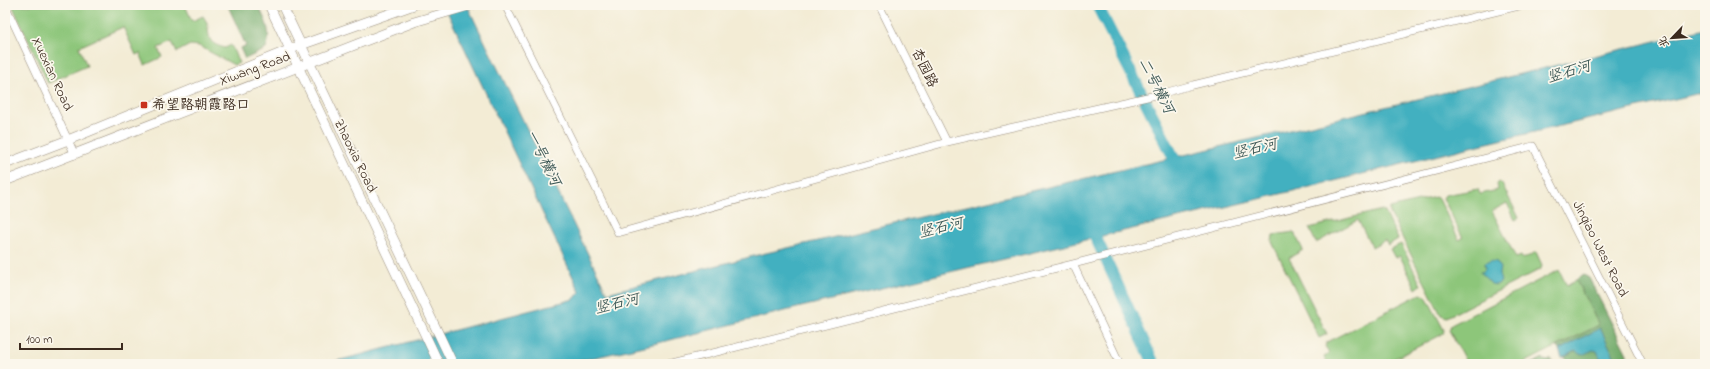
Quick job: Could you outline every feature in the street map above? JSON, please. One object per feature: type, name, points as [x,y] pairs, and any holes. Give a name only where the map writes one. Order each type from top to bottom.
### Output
[{"type":"main road","name":"Zhaoxia Road","points":[[269,5],[439,364]]},
{"type":"main road","name":"Zhaoxia Road","points":[[282,5],[454,364]]},
{"type":"main road","name":"Xiwang Road","points":[[5,164],[68,140],[301,45],[414,5]]},
{"type":"main road","name":"Xiwang Road","points":[[5,181],[414,22],[472,5]]},
{"type":"street","name":"Xuexian Road","points":[[5,5],[74,155]]},
{"type":"street","points":[[505,5],[618,233],[947,142],[1128,102],[1208,81],[1523,5]]},
{"type":"street","name":"杏园路","points":[[879,5],[947,142]]},
{"type":"street","name":"Jinqiao West Road","points":[[1073,264],[1533,146],[1643,364]]},
{"type":"street","points":[[668,364],[1073,264],[1120,364]]},
{"type":"green space","points":[[12,5],[185,5],[192,21],[203,16],[208,25],[210,39],[214,43],[225,48],[231,45],[239,63],[234,65],[199,46],[190,45],[177,52],[172,42],[158,48],[162,57],[145,65],[140,53],[136,55],[123,27],[79,47],[87,66],[48,83]]},
{"type":"green space","points":[[258,5],[266,21],[268,31],[268,42],[266,49],[245,59],[240,48],[246,46],[228,6]]},
{"type":"green space","points":[[1499,182],[1502,184],[1519,218],[1515,220],[1507,203],[1492,211],[1516,258],[1521,256],[1523,259],[1536,252],[1542,265],[1541,269],[1447,317],[1441,315],[1390,213],[1390,208],[1435,197],[1439,199],[1459,240],[1463,238],[1443,198],[1445,195],[1478,189],[1480,194],[1498,190],[1497,184]]},
{"type":"green space","points":[[1382,210],[1385,212],[1398,239],[1388,245],[1385,240],[1372,247],[1358,220],[1316,243],[1309,228]]},
{"type":"green space","points":[[1294,232],[1303,250],[1289,258],[1327,334],[1319,338],[1272,242],[1273,235]]},
{"type":"green space","points":[[1401,244],[1421,285],[1416,289],[1400,256],[1395,258],[1390,249]]},
{"type":"green space","points":[[1559,270],[1567,286],[1576,280],[1599,325],[1522,364],[1467,364],[1449,330],[1451,325]]},
{"type":"green space","points":[[1584,275],[1589,278],[1632,364],[1618,364],[1600,328],[1559,350],[1557,347],[1599,325],[1576,280]]},
{"type":"green space","points":[[1420,294],[1426,296],[1444,330],[1443,334],[1384,364],[1327,364],[1324,357],[1329,354],[1325,346],[1327,342]]},
{"type":"green space","points":[[1593,350],[1597,351],[1603,364],[1568,364],[1565,357],[1576,351],[1582,355]]},
{"type":"green space","points":[[1543,358],[1544,360],[1548,361],[1551,359],[1553,364],[1531,364]]},
{"type":"water","name":"竖石河","points":[[444,5],[467,5],[607,293],[762,254],[1278,133],[1705,29],[1705,92],[566,364],[325,364],[574,299],[580,292]]},
{"type":"water","points":[[1491,261],[1497,262],[1500,268],[1499,273],[1501,282],[1496,285],[1491,284],[1480,272],[1483,272],[1485,269],[1484,263]]},
{"type":"water","points":[[1600,328],[1618,364],[1603,364],[1597,351],[1593,350],[1582,355],[1575,351],[1562,358],[1559,350]]},
{"type":"waterway","name":"二号横河","points":[[1097,5],[1181,172]]},
{"type":"waterway","points":[[1089,223],[1154,364]]},
{"type":"place","name":"希望路朝霞路口","points":[[144,105]]},
{"type":"water label","name":"一号横河","points":[[543,158]]}]
